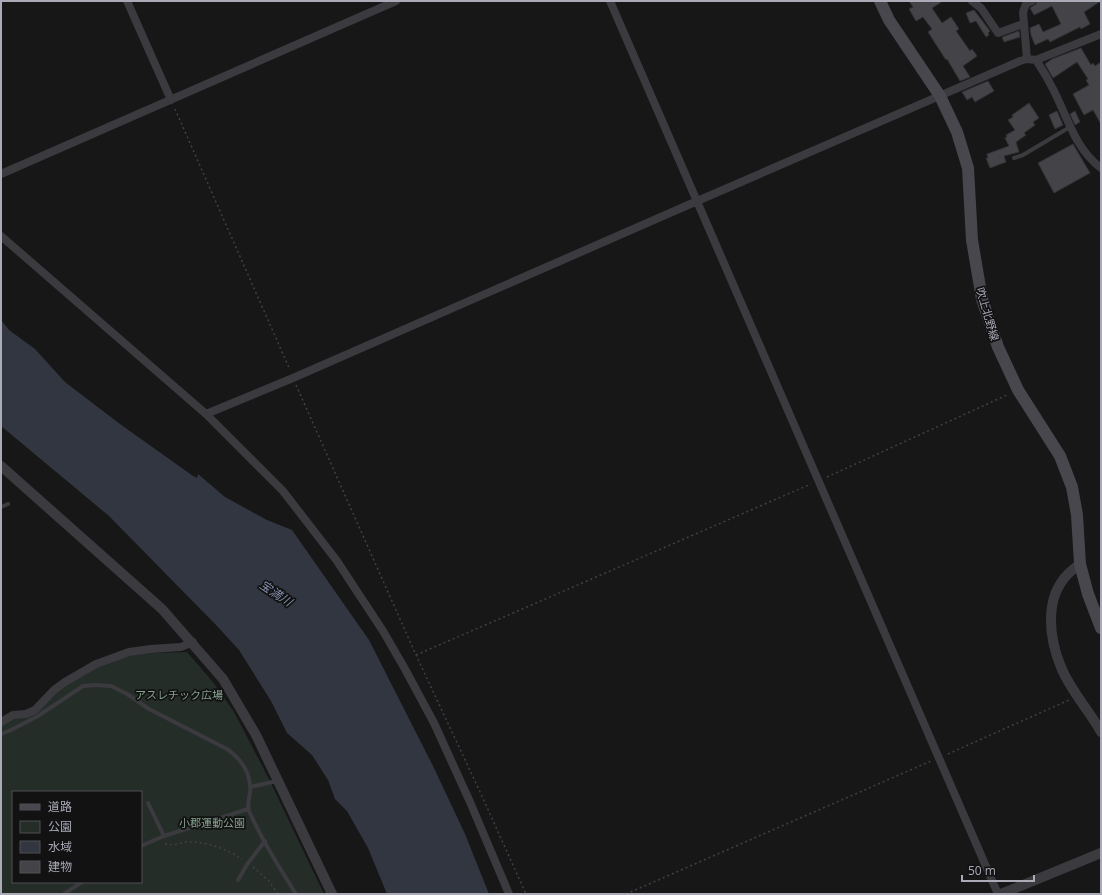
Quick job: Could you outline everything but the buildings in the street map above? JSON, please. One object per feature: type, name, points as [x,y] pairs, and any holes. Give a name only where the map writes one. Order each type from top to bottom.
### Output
[{"type":"main road","name":"吹上北野線","points":[[880,1],[889,20],[940,96],[957,132],[968,168],[972,240],[982,299],[998,347],[1018,390],[1060,456],[1072,487],[1077,515],[1080,564],[1088,594],[1101,628]]},
{"type":"street","points":[[127,1],[171,100]]},
{"type":"street","points":[[1,174],[396,1]]},
{"type":"street","points":[[610,1],[695,202],[999,894],[1101,852]]},
{"type":"street","points":[[972,1],[981,8],[998,33],[1023,24]]},
{"type":"street","points":[[1027,59],[1023,12],[1026,4],[1031,1]]},
{"type":"street","points":[[206,414],[293,378],[1027,59],[1036,60],[1101,34]]},
{"type":"street","points":[[1036,60],[1054,90],[1070,127],[1089,156],[1101,168]]},
{"type":"street","points":[[1,236],[206,414],[283,491],[336,561],[383,631],[405,669],[434,723],[470,802],[509,894]]},
{"type":"street","points":[[1,466],[162,609],[193,642],[224,679],[245,716],[278,781],[332,894]]},
{"type":"street","points":[[1080,564],[1068,574],[1060,586],[1054,600],[1051,614],[1052,634],[1061,667],[1101,732]]},
{"type":"street","points":[[1,722],[13,715],[26,714],[35,710],[54,690],[96,664],[130,652],[181,647],[193,642]]},
{"type":"lane","points":[[1014,158],[1035,149],[1070,127]]},
{"type":"lane","points":[[1,507],[8,504]]},
{"type":"lane","points":[[1,734],[38,716],[83,686],[95,684],[111,686],[127,694],[149,709],[236,755],[247,772],[250,787],[248,808],[265,841],[296,894]]},
{"type":"lane","points":[[250,787],[278,781]]},
{"type":"lane","points":[[148,803],[163,836]]},
{"type":"lane","points":[[142,846],[163,836],[248,808]]},
{"type":"lane","points":[[238,880],[248,863],[265,841]]},
{"type":"lane","points":[[64,894],[80,883]]},
{"type":"path","points":[[171,100],[333,470],[526,894]]},
{"type":"path","points":[[416,655],[818,481],[1018,390]]},
{"type":"path","points":[[626,894],[1078,696]]},
{"type":"path","points":[[163,836],[166,845],[188,842],[214,846],[240,857],[269,881],[278,894]]},
{"type":"green space","name":"小郡運動公園","points":[[187,652],[213,682],[234,712],[269,779],[324,894],[1,894],[1,724],[14,717],[23,716],[73,680],[87,672],[114,660],[151,653]]},
{"type":"water","name":"宝満川","points":[[1,320],[9,330],[35,349],[65,382],[120,424],[193,476],[197,478],[198,474],[225,497],[267,520],[292,530],[369,640],[434,768],[465,834],[489,894],[387,894],[368,848],[347,811],[335,799],[328,780],[312,755],[287,733],[271,701],[239,650],[109,516],[1,426]]},
{"type":"park label","name":"アスレチック広場","points":[[179,694]]}]
